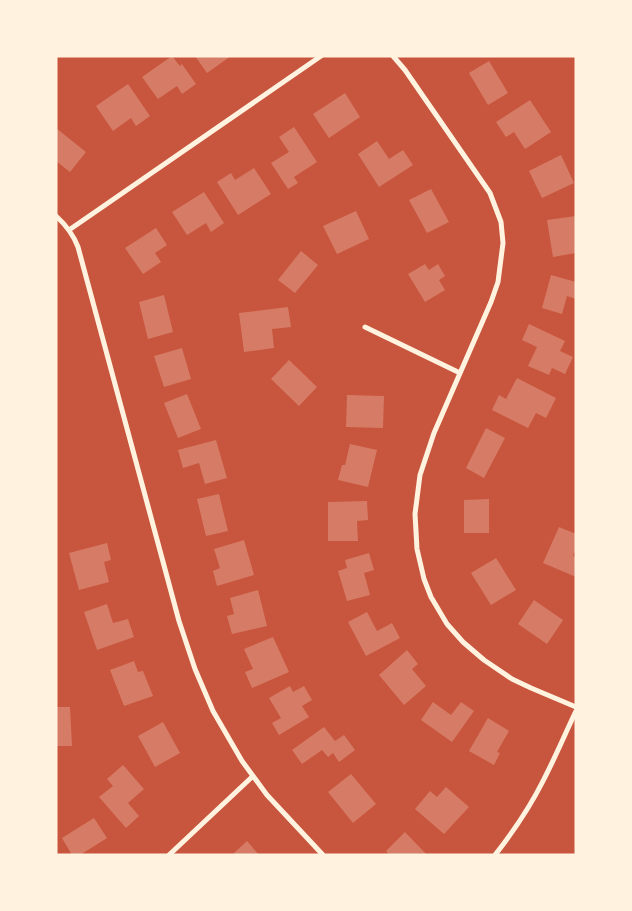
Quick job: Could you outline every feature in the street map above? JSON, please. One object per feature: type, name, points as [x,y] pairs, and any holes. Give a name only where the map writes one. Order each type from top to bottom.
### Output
[{"type":"street","points":[[69,230],[321,56]]},
{"type":"street","points":[[394,56],[490,193],[501,222],[503,244],[498,282],[491,302],[434,433],[420,475],[415,525],[417,549],[424,579],[431,597],[447,624],[463,642],[484,660],[512,679],[576,709],[543,782],[507,840],[495,855]]},
{"type":"street","points":[[56,216],[65,224],[78,247],[176,612],[192,661],[213,711],[242,761],[267,795],[323,855]]},
{"type":"street","points":[[364,327],[460,373]]},
{"type":"street","points":[[169,855],[253,776]]},
{"type":"building","points":[[172,56],[180,66],[182,64],[196,84],[182,94],[177,86],[158,99],[142,77]]},
{"type":"building","points":[[195,56],[231,56],[207,73]]},
{"type":"building","points":[[489,61],[508,93],[488,105],[469,73]]},
{"type":"building","points":[[128,84],[150,116],[136,126],[131,118],[113,131],[96,106]]},
{"type":"building","points":[[345,93],[360,117],[329,138],[313,114]]},
{"type":"building","points":[[530,100],[551,132],[525,149],[514,132],[506,137],[496,122]]},
{"type":"building","points":[[294,127],[317,162],[294,177],[298,183],[288,189],[271,163],[289,152],[279,137]]},
{"type":"building","points":[[56,128],[86,152],[70,172],[56,161]]},
{"type":"building","points":[[377,141],[389,159],[403,150],[413,165],[379,187],[358,154]]},
{"type":"building","points":[[561,155],[574,183],[542,198],[529,171]]},
{"type":"building","points":[[254,168],[271,194],[238,215],[217,182],[231,173],[235,180]]},
{"type":"building","points":[[431,189],[449,222],[427,233],[409,200]]},
{"type":"building","points":[[204,192],[224,223],[211,232],[206,223],[187,235],[172,212]]},
{"type":"building","points":[[356,211],[369,239],[337,254],[323,226]]},
{"type":"building","points":[[576,216],[576,253],[553,257],[547,220]]},
{"type":"building","points":[[156,228],[167,245],[155,253],[161,262],[143,274],[125,248]]},
{"type":"building","points":[[301,251],[318,265],[295,293],[278,280]]},
{"type":"building","points":[[425,264],[429,270],[438,264],[445,276],[439,280],[445,290],[425,302],[408,274]]},
{"type":"building","points":[[551,275],[576,282],[576,299],[567,296],[562,314],[542,308]]},
{"type":"building","points":[[164,295],[173,332],[148,339],[139,302]]},
{"type":"building","points":[[288,307],[291,327],[272,329],[274,348],[244,352],[239,313]]},
{"type":"building","points":[[529,324],[565,341],[560,351],[573,357],[565,374],[552,368],[549,375],[528,366],[537,347],[522,340]]},
{"type":"building","points":[[182,348],[191,379],[164,387],[154,356]]},
{"type":"building","points":[[289,360],[317,387],[299,406],[271,379]]},
{"type":"building","points":[[517,378],[556,398],[546,418],[536,413],[528,428],[492,410],[499,395],[506,399]]},
{"type":"building","points":[[187,394],[201,429],[178,438],[164,403]]},
{"type":"building","points":[[347,395],[384,396],[383,428],[346,427]]},
{"type":"building","points":[[486,428],[505,438],[484,478],[466,468]]},
{"type":"building","points":[[216,440],[227,478],[205,484],[199,463],[183,468],[178,450]]},
{"type":"building","points":[[350,444],[377,450],[368,487],[338,480],[342,465],[345,465]]},
{"type":"building","points":[[219,494],[228,531],[206,536],[197,499]]},
{"type":"building","points":[[489,499],[489,533],[464,533],[464,500]]},
{"type":"building","points":[[367,501],[368,520],[357,521],[358,541],[328,541],[328,502]]},
{"type":"building","points":[[559,527],[576,534],[576,548],[573,556],[576,557],[576,577],[543,563]]},
{"type":"building","points":[[244,540],[254,575],[217,586],[213,571],[220,568],[214,549]]},
{"type":"building","points":[[107,543],[111,560],[104,562],[109,582],[79,590],[69,553]]},
{"type":"building","points":[[369,553],[374,570],[364,573],[370,595],[347,601],[338,571],[347,568],[345,560]]},
{"type":"building","points":[[496,558],[516,590],[491,605],[471,573]]},
{"type":"building","points":[[258,590],[267,626],[232,634],[227,616],[234,614],[230,598]]},
{"type":"building","points":[[534,600],[563,620],[547,644],[518,624]]},
{"type":"building","points":[[107,604],[113,623],[128,619],[134,637],[97,650],[84,612]]},
{"type":"building","points":[[367,612],[377,631],[392,623],[400,638],[366,656],[348,622]]},
{"type":"building","points":[[273,637],[289,672],[252,688],[245,672],[253,669],[244,649]]},
{"type":"building","points":[[407,650],[418,664],[412,669],[426,686],[404,705],[379,675]]},
{"type":"building","points":[[134,661],[138,672],[143,671],[153,696],[124,706],[110,670]]},
{"type":"building","points":[[290,686],[293,692],[304,686],[312,700],[302,706],[309,717],[279,735],[272,723],[281,718],[269,698]]},
{"type":"building","points":[[433,702],[451,715],[461,702],[474,711],[452,742],[421,720]]},
{"type":"building","points":[[56,707],[70,707],[72,746],[56,746]]},
{"type":"building","points":[[488,718],[509,731],[497,752],[500,753],[494,765],[469,751]]},
{"type":"building","points":[[163,722],[180,753],[155,767],[138,736]]},
{"type":"building","points":[[324,727],[335,741],[344,735],[355,750],[339,762],[333,753],[328,757],[322,750],[302,764],[292,750]]},
{"type":"building","points":[[123,765],[144,789],[128,803],[139,816],[126,828],[99,797],[113,786],[107,779]]},
{"type":"building","points":[[351,774],[376,804],[353,823],[328,792]]},
{"type":"building","points":[[446,787],[469,807],[444,834],[415,809],[430,791],[437,797]]},
{"type":"building","points":[[94,818],[107,838],[80,855],[72,855],[62,838]]},
{"type":"building","points":[[405,832],[427,855],[389,855],[386,851]]},
{"type":"building","points":[[247,841],[259,855],[232,855]]}]
